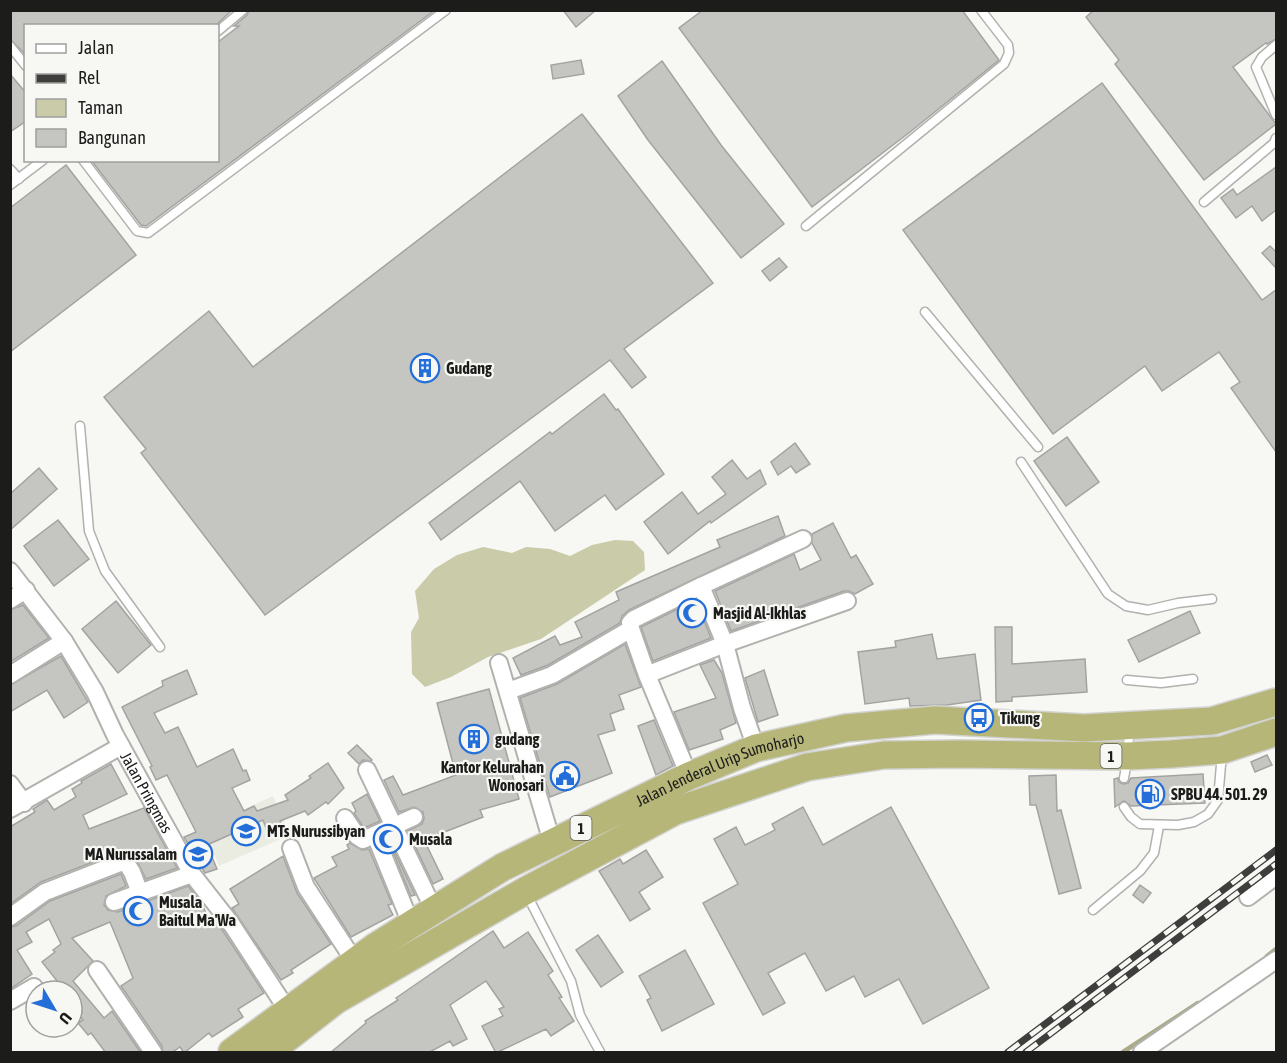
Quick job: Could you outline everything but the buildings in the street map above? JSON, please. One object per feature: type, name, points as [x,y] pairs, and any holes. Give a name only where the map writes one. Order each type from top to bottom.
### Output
[{"type":"highway","name":"Jalan Jenderal Urip Sumoharjo","points":[[232,1053],[355,962],[503,867],[688,776],[756,748],[846,728],[935,720],[1084,728],[1212,721],[1276,702]]},
{"type":"highway","name":"Jalan Jenderal Urip Sumoharjo","points":[[269,1053],[336,1000],[525,891],[675,811],[807,767],[884,755],[959,754],[1126,767],[1222,750],[1276,732]]},
{"type":"street","points":[[688,776],[647,675],[630,622],[803,539]]},
{"type":"street","name":"Jalan Pringmas","points":[[10,572],[64,641],[96,692],[121,746],[192,874],[232,925],[288,1011]]},
{"type":"street","points":[[701,586],[725,644],[742,708],[756,748]]},
{"type":"street","points":[[10,600],[26,590]]},
{"type":"street","points":[[654,672],[847,601]]},
{"type":"street","points":[[508,691],[552,675],[631,629]]},
{"type":"street","points":[[10,675],[64,641]]},
{"type":"street","points":[[500,663],[552,842]]},
{"type":"street","points":[[10,784],[17,806],[121,746]]},
{"type":"street","points":[[367,770],[434,910]]},
{"type":"street","points":[[345,818],[361,840],[414,817]]},
{"type":"street","points":[[375,835],[411,924]]},
{"type":"street","points":[[291,848],[306,887],[355,962]]},
{"type":"street","points":[[10,917],[45,892],[125,861],[140,893]]},
{"type":"street","points":[[114,902],[192,874]]},
{"type":"street","points":[[1248,897],[1276,876]]},
{"type":"street","points":[[1142,1053],[1276,960]]},
{"type":"street","points":[[97,970],[153,1053]]},
{"type":"street","points":[[10,1001],[24,993]]},
{"type":"lane","points":[[219,30],[243,10]]},
{"type":"lane","points":[[84,162],[136,231],[148,233],[446,10]]},
{"type":"lane","points":[[806,226],[1004,64],[1008,56],[1008,45],[981,10]]},
{"type":"lane","points":[[1276,45],[1262,57],[1256,67],[1276,115]]},
{"type":"lane","points":[[10,46],[24,64]]},
{"type":"lane","points":[[1204,202],[1274,143],[1276,138]]},
{"type":"lane","points":[[10,185],[40,162]]},
{"type":"lane","points":[[10,168],[19,179]]},
{"type":"lane","points":[[926,312],[1038,447]]},
{"type":"lane","points":[[80,426],[89,531],[105,571],[160,647]]},
{"type":"lane","points":[[1021,462],[1108,594],[1126,606],[1148,610],[1178,603],[1212,599]]},
{"type":"lane","points":[[1127,681],[1161,683],[1193,679]]},
{"type":"lane","points":[[1126,767],[1129,725]]},
{"type":"lane","points":[[1124,807],[1140,824],[1159,826],[1194,822],[1208,814],[1218,800],[1222,775],[1222,750]]},
{"type":"lane","points":[[1093,910],[1140,871],[1154,853],[1159,826]]},
{"type":"lane","points":[[525,891],[571,981],[580,1015],[600,1053]]},
{"type":"shaded area","name":"MTs Nurussibyan","points":[[273,796],[290,835],[219,866],[203,828]]},
{"type":"green space","points":[[615,540],[633,541],[644,552],[645,570],[541,639],[488,657],[451,677],[425,687],[412,674],[411,632],[419,618],[415,591],[434,569],[457,555],[483,547],[512,553],[526,547],[550,549],[570,556],[592,545]]},
{"type":"waterway","points":[[1267,956],[1276,949]]},
{"type":"waterway","points":[[1123,1052],[1198,1003]]},
{"type":"railway","points":[[1008,1052],[1276,850]]},
{"type":"railway","points":[[1026,1052],[1276,864]]},
{"type":"place","name":"Gudang","points":[[425,368]]},
{"type":"place","name":"Masjid Al-Ikhlas","points":[[692,613]]},
{"type":"place","name":"Tikung","points":[[979,718]]},
{"type":"place","name":"gudang","points":[[474,739]]},
{"type":"place","name":"Kantor Kelurahan Wonosari","points":[[565,776]]},
{"type":"place","name":"SPBU 44. 501. 29","points":[[1150,794]]},
{"type":"place","name":"MTs Nurussibyan","points":[[246,831]]},
{"type":"place","name":"Musala","points":[[388,839]]},
{"type":"place","name":"MA Nurussalam","points":[[198,854]]},
{"type":"place","name":"Musala Baitul Ma'Wa","points":[[138,911]]}]
